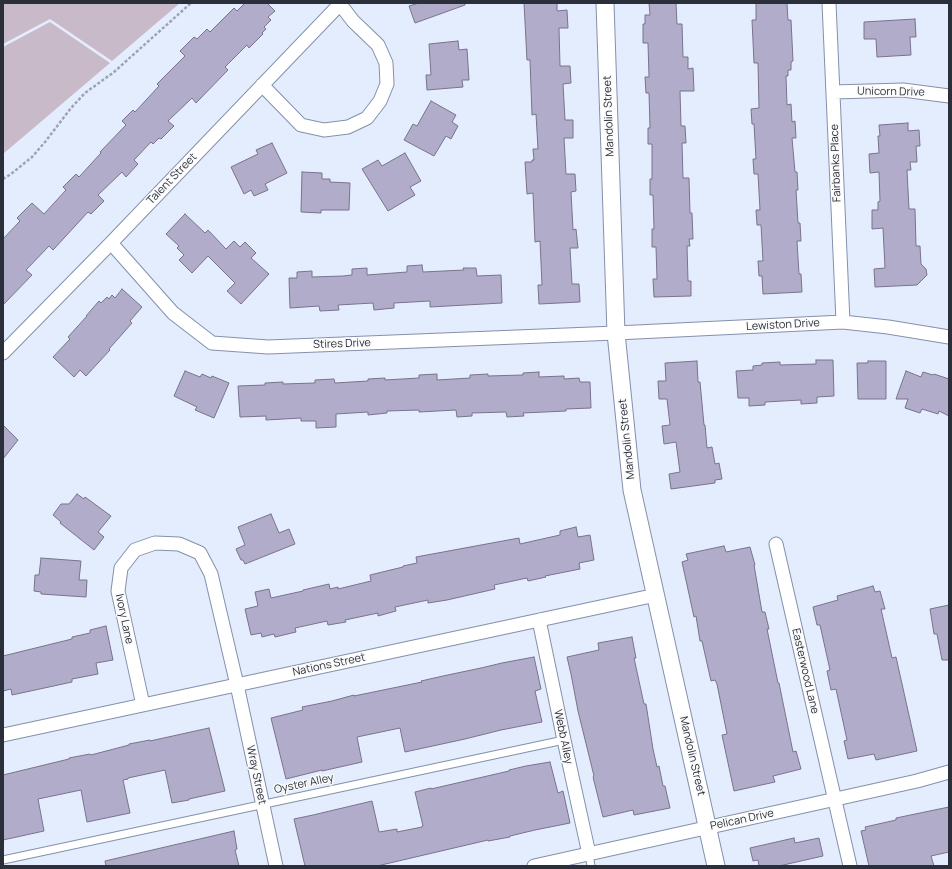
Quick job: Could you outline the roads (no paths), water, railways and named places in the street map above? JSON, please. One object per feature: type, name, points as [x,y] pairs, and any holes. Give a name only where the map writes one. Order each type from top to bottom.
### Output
[{"type":"street","name":"Mandolin Street","points":[[605,3],[616,333],[632,490],[716,866]]},
{"type":"street","name":"Fairbanks Place","points":[[829,3],[843,322]]},
{"type":"street","points":[[262,86],[301,125],[324,130],[348,127],[367,118],[380,101],[387,84],[386,63],[378,45],[353,21],[340,4]]},
{"type":"street","name":"Talent Street","points":[[3,353],[340,4]]},
{"type":"street","name":"Unicorn Drive","points":[[833,92],[903,90],[949,96]]},
{"type":"street","name":"Stires Drive","points":[[111,242],[173,313],[212,342],[268,347],[616,333]]},
{"type":"street","name":"Lewiston Drive","points":[[616,333],[843,322],[888,327],[949,337]]},
{"type":"street","name":"Ivory Lane","points":[[143,705],[118,591],[121,568],[130,556],[135,550],[155,543],[179,544],[200,553],[210,574],[237,685]]},
{"type":"street","name":"Easterwood Lane","points":[[776,544],[850,866]]},
{"type":"street","name":"Nations Street","points":[[3,735],[656,595]]},
{"type":"street","name":"Webb Alley","points":[[539,620],[590,860]]},
{"type":"street","name":"Wray Street","points":[[237,685],[276,866]]},
{"type":"street","name":"Pelican Drive","points":[[534,866],[590,860],[708,827],[918,781],[949,772]]},
{"type":"lane","name":"Oyster Alley","points":[[3,860],[564,740]]}]
